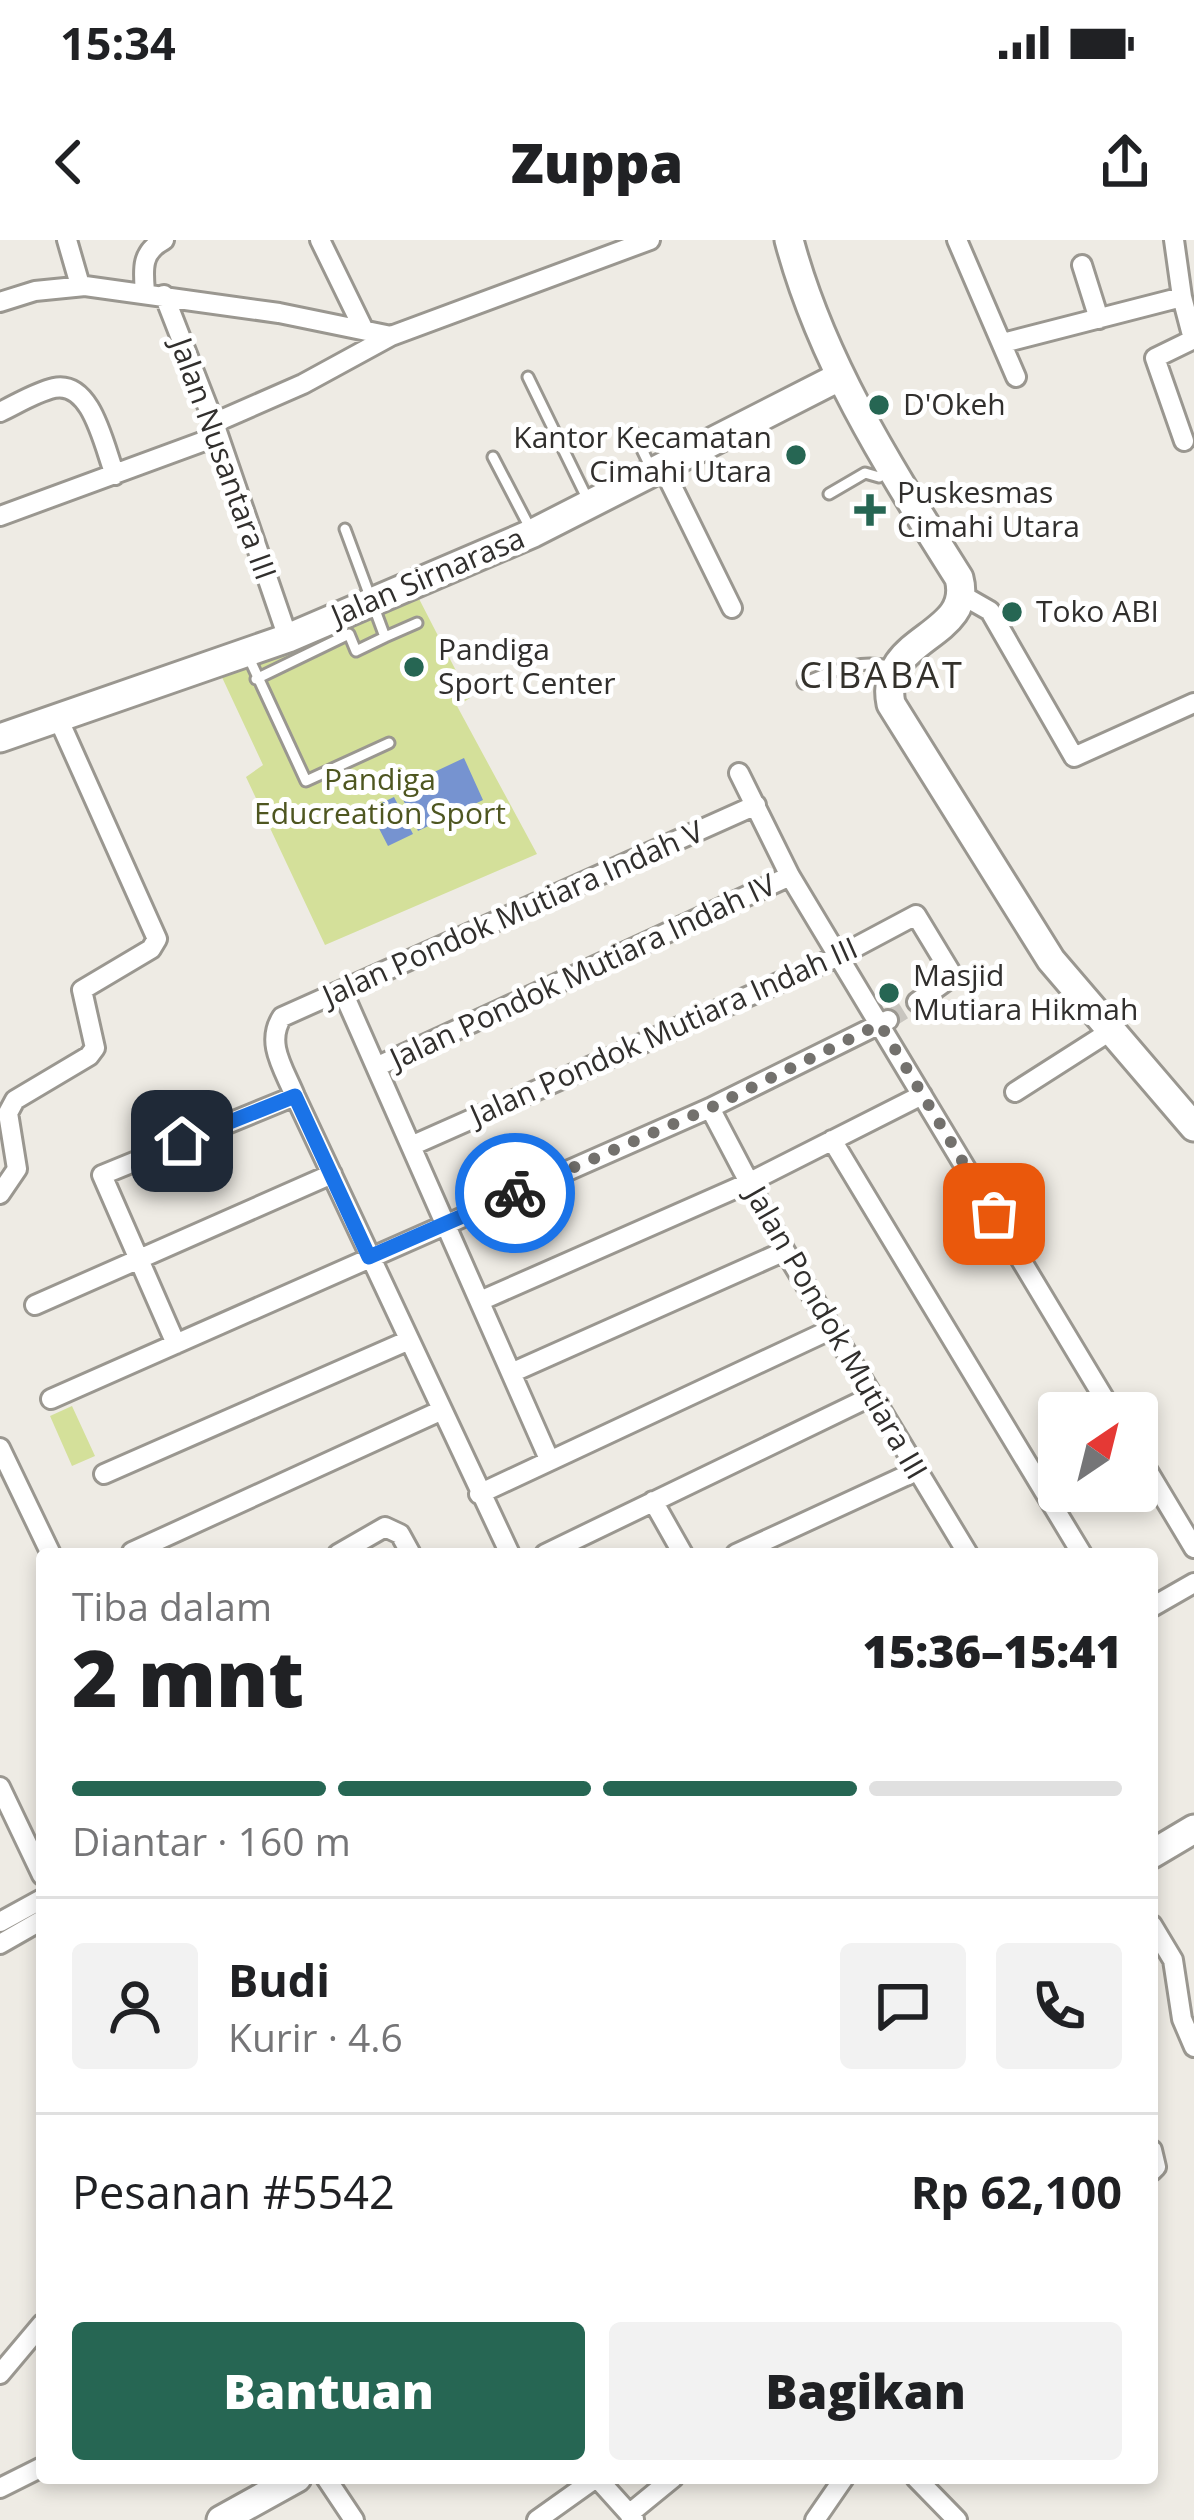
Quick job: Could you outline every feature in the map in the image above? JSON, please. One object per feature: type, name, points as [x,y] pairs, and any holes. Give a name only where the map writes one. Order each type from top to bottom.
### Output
[{"type":"main road","points":[[789,240],[802,288],[839,377],[959,578],[962,595],[954,614],[893,667],[887,687],[891,704],[1051,960],[1188,1109]]},
{"type":"main road","name":"Jalan Sirnarasa","points":[[0,738],[251,666],[285,630],[533,533],[839,377]]},
{"type":"main road","points":[[1158,1851],[1193,1833]]},
{"type":"main road","points":[[221,2520],[286,2484]]},
{"type":"street","points":[[68,240],[80,285]]},
{"type":"street","points":[[154,293],[143,262],[152,247],[164,240]]},
{"type":"street","points":[[320,240],[363,328]]},
{"type":"street","points":[[0,516],[115,475],[216,430],[391,336],[650,240]]},
{"type":"street","points":[[957,240],[1016,377]]},
{"type":"street","points":[[1174,240],[1194,339],[1154,358],[1184,441]]},
{"type":"street","points":[[1082,266],[1100,319]]},
{"type":"street","points":[[0,302],[80,285],[154,293],[391,336]]},
{"type":"street","points":[[1003,343],[1185,291]]},
{"type":"street","name":"Jalan Nusantara III","points":[[154,293],[216,430],[285,630]]},
{"type":"street","points":[[0,412],[52,388],[71,388],[83,396],[115,475]]},
{"type":"street","points":[[657,468],[732,608]]},
{"type":"street","points":[[962,595],[990,611],[1074,757],[1194,703]]},
{"type":"street","points":[[0,1194],[17,1168],[8,1113],[15,1100],[89,1056],[94,1048],[82,990],[151,949],[157,939],[58,718]]},
{"type":"street","points":[[740,773],[790,876],[884,1022],[922,1095],[1100,1392]]},
{"type":"street","name":"Jalan Pondok Mutiara Indah V","points":[[295,1096],[272,1040],[282,1017],[756,806]]},
{"type":"street","name":"Jalan Pondok Mutiara Indah IV","points":[[376,1067],[790,876]]},
{"type":"street","name":"Jalan Pondok Mutiara Indah III","points":[[411,1146],[838,956],[916,915],[953,976],[917,1002]]},
{"type":"street","points":[[342,990],[549,1459]]},
{"type":"street","points":[[51,1399],[710,1108],[884,1022]]},
{"type":"street","points":[[1016,1092],[1112,1030]]},
{"type":"street","points":[[480,1301],[748,1183],[922,1095]]},
{"type":"street","points":[[176,1344],[102,1175],[295,1096],[507,1548]]},
{"type":"street","name":"Jalan Pondok Mutiara III","points":[[710,1108],[785,1251],[964,1548]]},
{"type":"street","points":[[832,1140],[1078,1548]]},
{"type":"street","points":[[35,1306],[332,1174]]},
{"type":"street","points":[[512,1373],[785,1251]]},
{"type":"street","points":[[479,1494],[832,1329]]},
{"type":"street","points":[[104,1474],[407,1341]]},
{"type":"street","points":[[557,1548],[870,1397]]},
{"type":"street","points":[[142,1548],[440,1411]]},
{"type":"street","points":[[0,1448],[48,1548]]},
{"type":"street","points":[[749,1548],[916,1471]]},
{"type":"street","points":[[1158,1488],[1194,1548]]},
{"type":"street","points":[[653,1501],[680,1548]]},
{"type":"street","points":[[348,1548],[385,1527],[400,1534],[408,1548]]},
{"type":"street","points":[[1158,1603],[1194,1582]]},
{"type":"street","points":[[0,1787],[36,1862]]},
{"type":"street","points":[[0,1922],[36,1902]]},
{"type":"street","points":[[0,1944],[36,1923]]},
{"type":"street","points":[[1158,1935],[1173,1960],[1182,2020],[1194,2048]]},
{"type":"street","points":[[1158,1953],[1169,1976],[1178,2036],[1194,2060]]},
{"type":"street","points":[[0,2374],[36,2331]]},
{"type":"street","points":[[0,2488],[36,2470]]},
{"type":"street","points":[[330,2484],[353,2520]]},
{"type":"street","points":[[537,2520],[588,2484]]},
{"type":"street","points":[[602,2484],[632,2517],[667,2484]]},
{"type":"street","points":[[815,2520],[840,2484]]},
{"type":"street","points":[[922,2484],[957,2520]]},
{"type":"lane","points":[[528,377],[589,503]]},
{"type":"lane","points":[[633,431],[657,468]]},
{"type":"lane","points":[[493,458],[533,533]]},
{"type":"lane","points":[[829,494],[865,473],[879,477],[891,470]]},
{"type":"lane","points":[[345,530],[385,637]]},
{"type":"lane","points":[[389,743],[306,782],[251,666],[349,634],[356,651],[417,622]]},
{"type":"lane","points":[[803,682],[856,662],[893,667]]},
{"type":"green space","name":"Pandiga Educreation Sport","points":[[415,591],[470,698],[457,706],[537,854],[325,945],[246,777],[263,765],[220,673]]},
{"type":"green space","points":[[72,1406],[95,1456],[72,1466],[50,1416]]},
{"type":"water","points":[[464,758],[483,800],[418,831],[398,789]]},
{"type":"water","points":[[394,797],[413,834],[388,846],[369,809]]},
{"type":"tunnel","points":[[888,1020],[917,1002]]},
{"type":"way so far","points":[[515,1193],[710,1108],[880,1024],[994,1214]]},
{"type":"place","name":"D'Okeh","points":[[879,405]]},
{"type":"place","name":"Kantor Kecamatan Cimahi Utara","points":[[796,455]]},
{"type":"place","name":"Puskesmas Cimahi Utara","points":[[870,510]]},
{"type":"place","name":"Toko ABI","points":[[1012,612]]},
{"type":"place","name":"Pandiga Sport Center","points":[[414,667]]},
{"type":"place","name":"Masjid Mutiara Hikmah","points":[[889,993]]},
{"type":"district","name":"CIBABAT","points":[[882,675]]},
{"type":"route","points":[[182,1141],[295,1096],[369,1257],[515,1193]]}]
